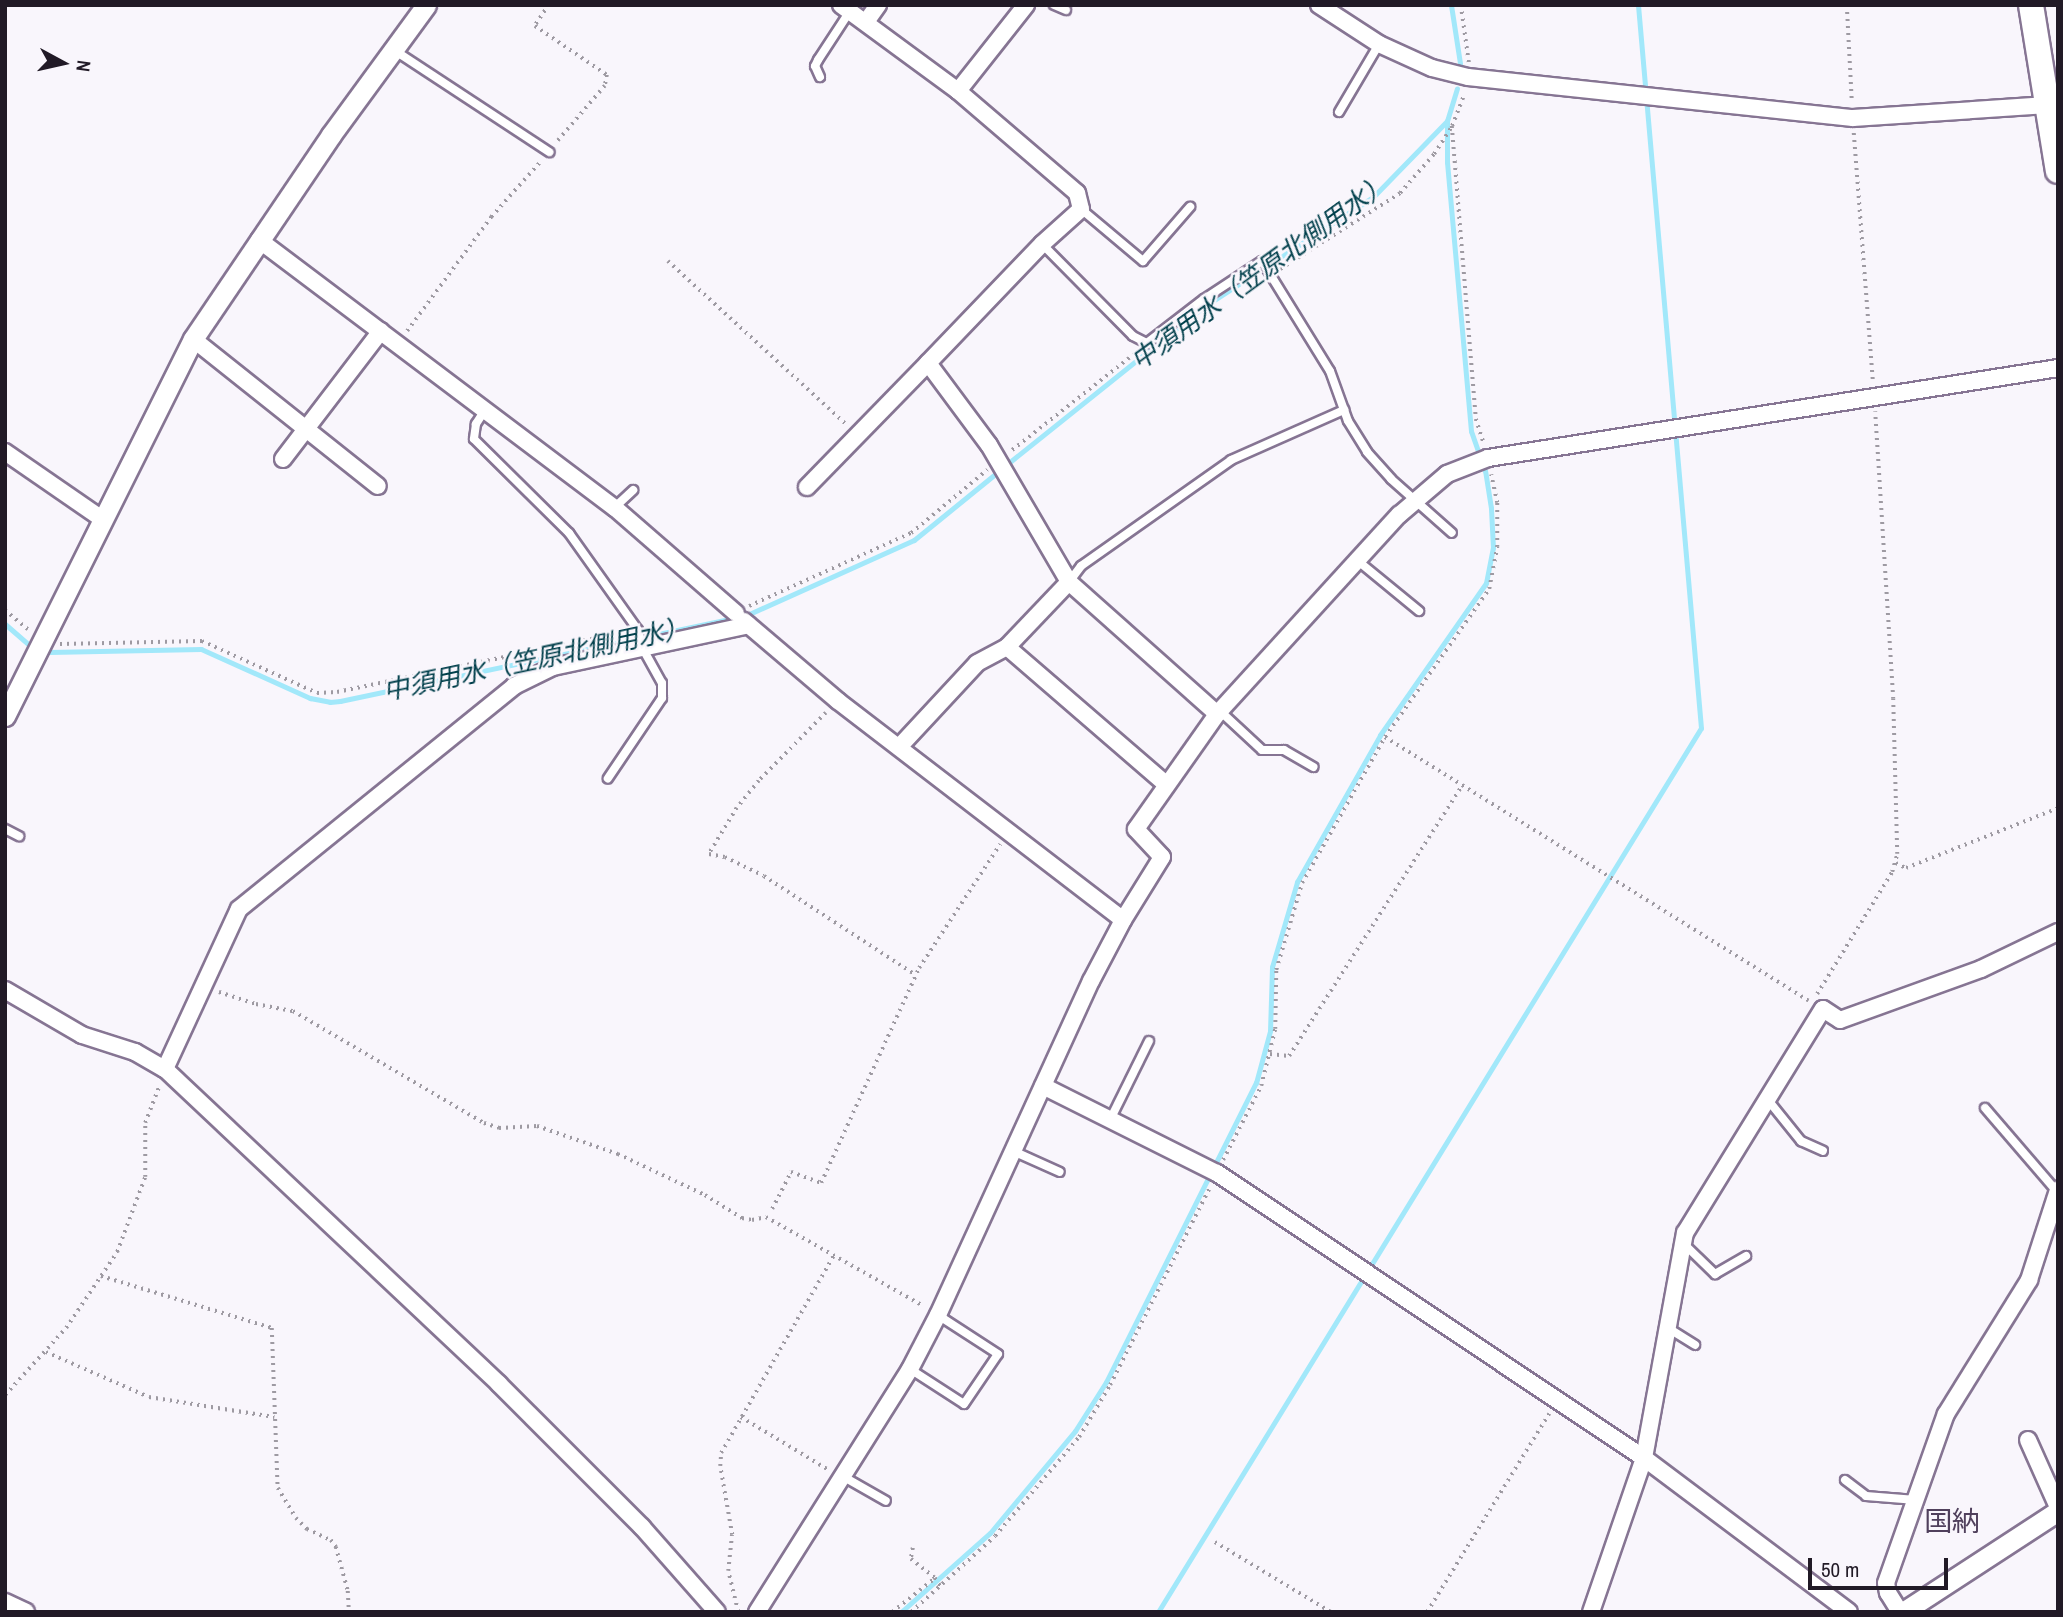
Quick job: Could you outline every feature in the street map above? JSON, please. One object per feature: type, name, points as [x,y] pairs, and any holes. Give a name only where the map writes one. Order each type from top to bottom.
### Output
[{"type":"main road","points":[[2031,5],[2058,171]]},
{"type":"street","points":[[866,22],[878,5]]},
{"type":"street","points":[[958,91],[1026,5]]},
{"type":"street","points":[[1319,5],[1379,44],[1432,68],[1468,77],[1853,118],[2049,105]]},
{"type":"street","points":[[5,716],[194,339],[259,240],[394,50],[417,8]]},
{"type":"street","points":[[807,487],[1042,244],[1081,209],[1077,193],[958,91],[845,8]]},
{"type":"street","points":[[259,240],[615,508],[744,616],[838,701],[1123,920]]},
{"type":"street","points":[[283,458],[381,331]]},
{"type":"street","points":[[194,339],[378,486]]},
{"type":"street","points":[[928,363],[989,444],[1069,582],[1218,712]]},
{"type":"street","points":[[757,1612],[844,1478],[910,1369],[938,1315],[1123,920],[1162,857],[1136,829],[1218,712],[1415,501],[1447,474],[1488,458],[2058,368]]},
{"type":"street","points":[[5,452],[102,519]]},
{"type":"street","points":[[900,746],[978,663],[1007,647],[1069,582]]},
{"type":"street","points":[[165,1069],[239,909],[514,686],[553,667],[643,649],[744,616]]},
{"type":"street","points":[[1007,647],[1167,785]]},
{"type":"street","points":[[1591,1612],[1644,1458],[1685,1233],[1823,1009],[1840,1020],[1981,970],[2058,932]]},
{"type":"street","points":[[5,990],[82,1035],[135,1052],[165,1069],[509,1394],[642,1527],[718,1612]]},
{"type":"street","points":[[1043,1086],[1217,1173],[1644,1458],[1849,1612]]},
{"type":"street","points":[[2028,1440],[2058,1509],[1901,1612],[1888,1593],[1886,1583],[1946,1414],[2029,1280],[2057,1191]]},
{"type":"street","points":[[5,1602],[26,1612]]},
{"type":"lane","points":[[1054,5],[1066,10]]},
{"type":"lane","points":[[820,77],[816,66],[818,60],[845,8]]},
{"type":"lane","points":[[1339,112],[1379,44]]},
{"type":"lane","points":[[394,50],[549,152]]},
{"type":"lane","points":[[1081,209],[1143,261],[1190,207]]},
{"type":"lane","points":[[1042,244],[1133,336],[1147,344],[1204,299],[1262,261],[1330,372],[1344,410],[1367,452],[1415,501],[1452,533]]},
{"type":"lane","points":[[485,410],[476,424],[474,439],[569,533],[638,630],[643,649],[664,691],[608,778]]},
{"type":"lane","points":[[1069,582],[1082,566],[1231,460],[1344,410]]},
{"type":"lane","points":[[615,508],[633,490]]},
{"type":"lane","points":[[1358,561],[1419,611]]},
{"type":"lane","points":[[1218,712],[1262,750],[1284,750],[1313,767]]},
{"type":"lane","points":[[5,830],[19,836]]},
{"type":"lane","points":[[1110,1120],[1149,1041]]},
{"type":"lane","points":[[1768,1099],[1801,1141],[1823,1151]]},
{"type":"lane","points":[[1985,1108],[2057,1191]]},
{"type":"lane","points":[[1013,1151],[1060,1171]]},
{"type":"lane","points":[[1684,1243],[1715,1274],[1746,1256]]},
{"type":"lane","points":[[910,1369],[964,1404],[998,1354],[938,1315]]},
{"type":"lane","points":[[1668,1328],[1695,1345]]},
{"type":"lane","points":[[844,1478],[886,1500]]},
{"type":"lane","points":[[1845,1480],[1866,1496],[1916,1500]]},
{"type":"path","points":[[397,344],[491,217],[605,86],[607,75],[535,26],[549,5]]},
{"type":"path","points":[[1461,5],[1468,68]]},
{"type":"path","points":[[1385,737],[1812,1003],[1896,863],[1894,699],[1847,5]]},
{"type":"path","points":[[1272,274],[1400,194],[1434,155],[1452,126],[1465,88]]},
{"type":"path","points":[[911,1612],[995,1536],[1079,1437],[1110,1385],[1261,1086],[1275,1029],[1276,970],[1302,883],[1385,737],[1489,589],[1497,547],[1497,503],[1488,458],[1476,419],[1452,126]]},
{"type":"path","points":[[668,261],[859,436]]},
{"type":"path","points":[[1005,456],[1147,344]]},
{"type":"path","points":[[744,616],[911,533],[988,469]]},
{"type":"path","points":[[5,610],[31,631]]},
{"type":"path","points":[[55,643],[202,641],[317,693],[337,692],[638,630]]},
{"type":"path","points":[[838,701],[759,781],[737,808],[709,854],[725,857],[764,876],[916,975]]},
{"type":"path","points":[[1269,1054],[1289,1056],[1462,786]]},
{"type":"path","points":[[1896,863],[1906,868],[2058,808]]},
{"type":"path","points":[[772,1209],[791,1172],[821,1183],[916,975],[1009,831]]},
{"type":"path","points":[[204,986],[256,1004],[293,1011],[484,1123],[499,1128],[537,1126],[618,1154],[705,1195],[742,1217],[752,1220],[766,1217],[938,1315]]},
{"type":"path","points":[[5,1395],[66,1328],[117,1252],[145,1177],[145,1124],[165,1069]]},
{"type":"path","points":[[738,1612],[729,1571],[732,1524],[720,1466],[721,1453],[834,1255]]},
{"type":"path","points":[[101,1276],[272,1328],[274,1417],[282,1497],[307,1528],[331,1540],[336,1547],[348,1591],[349,1612]]},
{"type":"path","points":[[46,1352],[149,1397],[274,1417]]},
{"type":"path","points":[[1427,1612],[1557,1400]]},
{"type":"path","points":[[741,1417],[844,1478]]},
{"type":"path","points":[[1215,1542],[1331,1612]]},
{"type":"path","points":[[913,1548],[911,1559],[935,1578],[941,1587]]},
{"type":"path","points":[[892,1612],[935,1578]]},
{"type":"waterway","name":"中須用水（笠原北側用水）","points":[[1451,5],[1460,63]]},
{"type":"waterway","points":[[1158,1612],[1701,728],[1638,5]]},
{"type":"waterway","name":"中須用水（笠原北側用水）","points":[[1006,465],[1202,308],[1373,197],[1447,121],[1457,88]]},
{"type":"waterway","points":[[901,1612],[990,1533],[1075,1431],[1106,1382],[1256,1083],[1270,1031],[1272,967],[1297,882],[1380,735],[1486,583],[1493,548],[1491,508],[1485,471],[1471,431],[1447,162],[1447,121]]},
{"type":"waterway","name":"中須用水（笠原北側用水）","points":[[49,652],[201,649],[310,698],[340,701],[747,615],[914,540],[994,475]]},
{"type":"waterway","name":"中須用水（笠原北側用水）","points":[[5,624],[30,646]]},
{"type":"district","name":"国納","points":[[1952,1521]]}]
